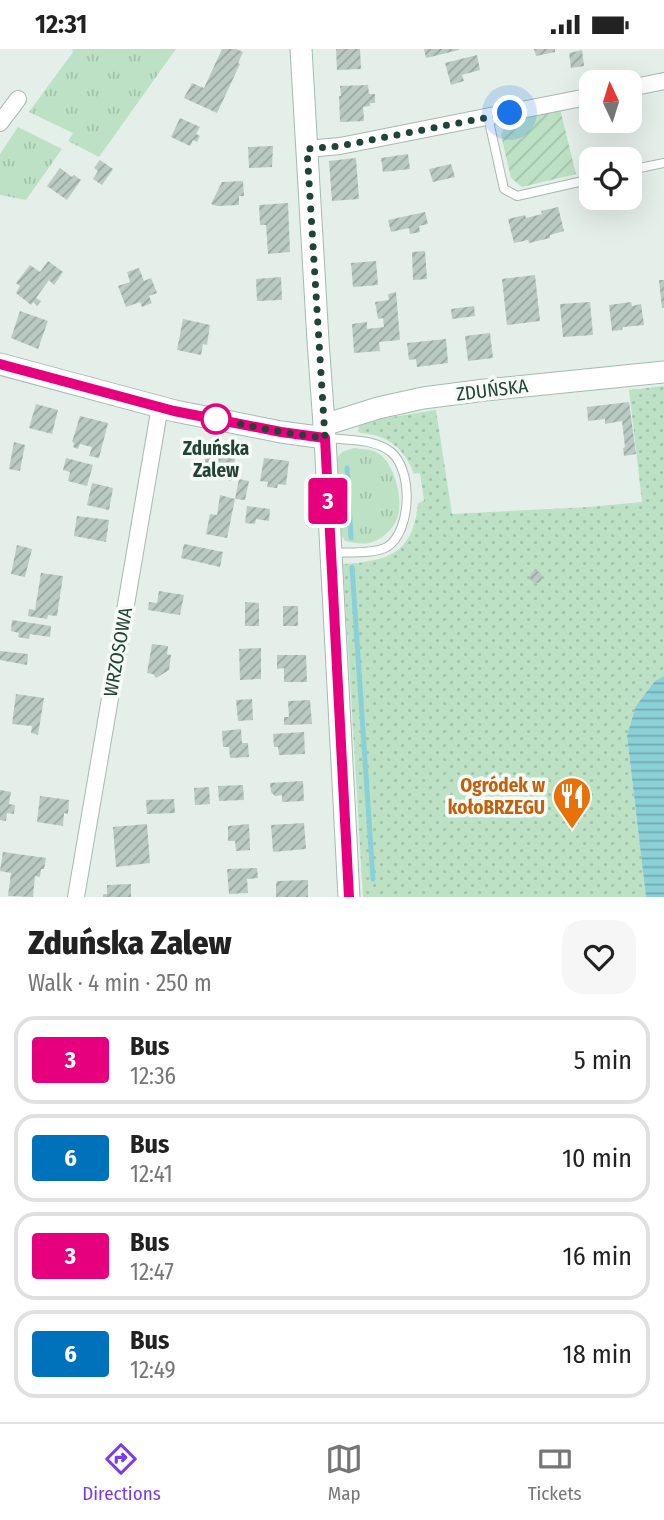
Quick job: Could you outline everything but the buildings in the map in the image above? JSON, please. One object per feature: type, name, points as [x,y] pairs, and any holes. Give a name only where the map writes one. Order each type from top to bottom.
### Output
[{"type":"street","points":[[301,49],[325,431],[349,897]]},
{"type":"street","points":[[642,86],[664,81]]},
{"type":"street","points":[[0,123],[18,99]]},
{"type":"street","points":[[307,149],[340,146],[579,99]]},
{"type":"street","name":"ZDUŃSKA","points":[[0,364],[253,427],[325,431],[378,408],[424,398],[664,372]]},
{"type":"street","name":"WRZOSOWA","points":[[76,897],[160,406]]},
{"type":"lane","points":[[488,117],[504,189],[517,196],[579,182]]},
{"type":"lane","points":[[642,168],[664,163]]},
{"type":"lane","points":[[325,431],[377,444],[393,453],[401,468],[408,502],[407,514],[396,538],[389,546],[378,550],[331,553]]},
{"type":"green space","points":[[72,49],[176,49],[99,157],[68,141],[73,133],[29,112],[73,52]]},
{"type":"green space","points":[[560,109],[576,174],[522,187],[511,178],[501,135],[507,121]]},
{"type":"green space","points":[[18,127],[62,149],[26,200],[0,195],[0,154]]},
{"type":"green space","points":[[664,386],[664,676],[655,681],[627,736],[646,897],[363,897],[343,564],[373,560],[396,552],[411,534],[418,503],[424,501],[420,473],[414,474],[405,456],[392,443],[358,432],[359,426],[366,421],[436,410],[452,514],[642,502],[629,390]]},
{"type":"green space","points":[[354,448],[374,451],[383,457],[393,473],[399,494],[399,513],[394,524],[376,541],[366,543],[345,541],[340,533],[336,459],[342,452]]},
{"type":"water","points":[[664,676],[664,897],[646,897],[627,736],[636,706],[655,681]]},
{"type":"waterway","points":[[347,468],[351,538]]},
{"type":"waterway","points":[[352,567],[373,879]]},
{"type":"bus line","name":"3","points":[[0,364],[174,411],[325,438],[349,897]]},
{"type":"place","name":"Zduńska Zalew","points":[[216,419]]},
{"type":"place","name":"Ogródek w kołoBRZEGU","points":[[572,830]]},
{"type":"route","points":[[216,419],[325,438],[307,149],[340,146],[510,113]]}]
